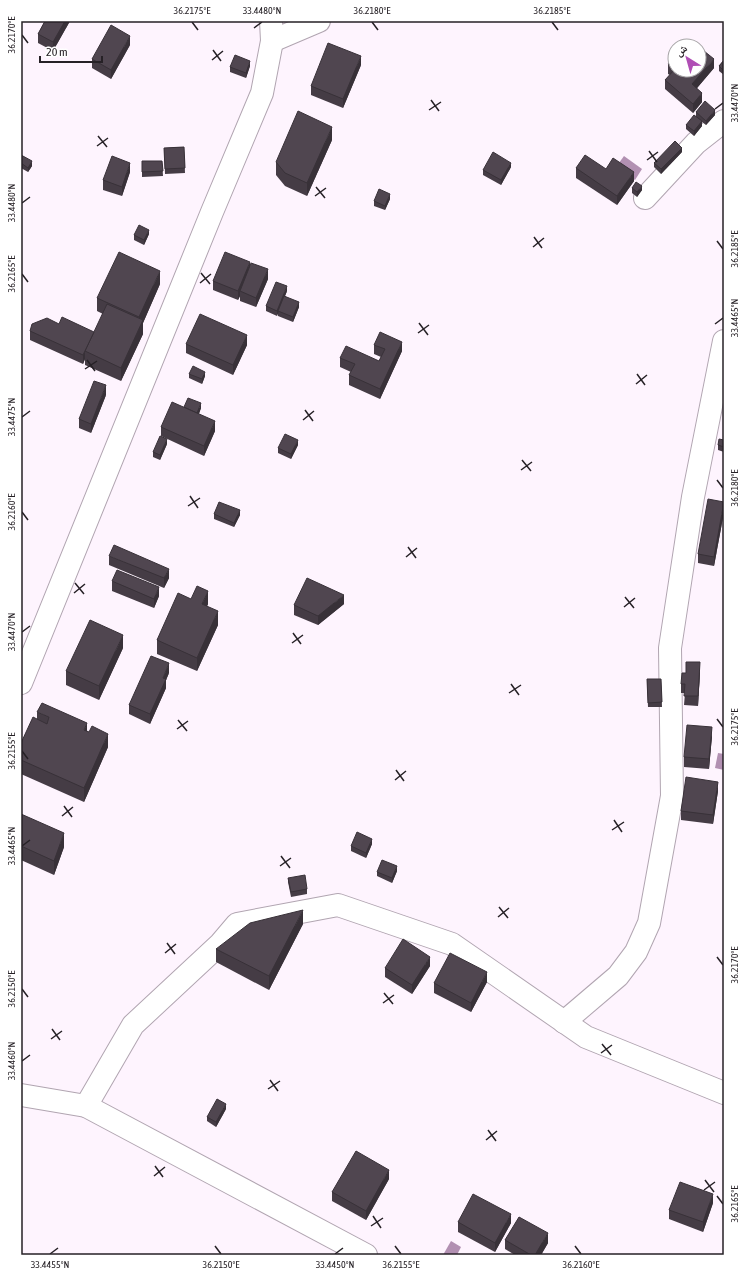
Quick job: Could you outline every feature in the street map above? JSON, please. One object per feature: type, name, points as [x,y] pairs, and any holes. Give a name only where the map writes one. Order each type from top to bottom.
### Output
[{"type":"street","points":[[21,683],[212,212],[262,93],[272,31],[319,21]]},
{"type":"street","points":[[645,198],[696,143],[724,121]]},
{"type":"street","points":[[564,1022],[618,976],[636,952],[649,923],[672,796],[670,648],[693,497],[724,341]]},
{"type":"street","points":[[693,497],[716,502]]},
{"type":"street","points":[[86,1106],[133,1025],[220,944],[237,924],[338,905],[452,944],[586,1037],[724,1093]]},
{"type":"street","points":[[21,1095],[86,1106],[366,1255]]},
{"type":"shaded area","points":[[624,156],[642,169],[635,180],[616,167]]},
{"type":"shaded area","points":[[718,753],[724,754],[724,770],[715,768]]},
{"type":"shaded area","points":[[451,1241],[461,1247],[457,1255],[443,1255]]},
{"type":"building","points":[[45,21],[65,21],[53,42],[38,34]]},
{"type":"building","points":[[111,25],[130,36],[111,70],[92,59]]},
{"type":"building","points":[[328,43],[361,56],[343,99],[311,86]]},
{"type":"building","points":[[707,53],[714,59],[707,67]]},
{"type":"building","points":[[235,55],[250,61],[246,73],[230,67]]},
{"type":"building","points":[[724,60],[724,71],[719,66]]},
{"type":"building","points":[[667,78],[697,78],[692,84],[702,93],[693,104],[665,80]]},
{"type":"building","points":[[705,101],[715,110],[706,121],[696,112]]},
{"type":"building","points":[[298,111],[332,127],[307,183],[285,173],[276,162]]},
{"type":"building","points":[[694,115],[702,121],[694,131],[686,125]]},
{"type":"building","points":[[675,141],[682,148],[661,169],[654,163]]},
{"type":"building","points":[[184,147],[185,168],[165,169],[164,148]]},
{"type":"building","points":[[493,152],[511,163],[501,180],[483,170]]},
{"type":"building","points":[[21,155],[32,161],[28,168],[21,163]]},
{"type":"building","points":[[585,155],[606,169],[613,158],[634,172],[617,196],[576,168]]},
{"type":"building","points":[[112,156],[130,163],[122,187],[103,180]]},
{"type":"building","points":[[142,161],[162,161],[163,171],[142,172]]},
{"type":"building","points":[[636,182],[642,186],[637,192],[632,188]]},
{"type":"building","points":[[379,189],[390,194],[385,206],[374,201]]},
{"type":"building","points":[[139,225],[149,230],[144,240],[134,235]]},
{"type":"building","points":[[119,252],[160,271],[139,317],[97,298]]},
{"type":"building","points":[[225,252],[250,262],[238,291],[213,281]]},
{"type":"building","points":[[251,263],[268,269],[256,298],[240,291]]},
{"type":"building","points":[[276,282],[287,286],[277,311],[266,306]]},
{"type":"building","points":[[284,296],[299,302],[293,317],[278,311]]},
{"type":"building","points":[[107,304],[143,320],[121,368],[85,351]]},
{"type":"building","points":[[200,314],[247,335],[233,365],[186,344]]},
{"type":"building","points":[[62,317],[94,332],[83,355],[30,331],[32,324],[47,318],[59,324]]},
{"type":"building","points":[[380,332],[402,342],[380,389],[349,375],[355,364],[340,358],[346,346],[379,361],[385,349],[374,345]]},
{"type":"building","points":[[193,366],[205,372],[202,379],[189,374]]},
{"type":"building","points":[[94,381],[106,385],[91,424],[79,419]]},
{"type":"building","points":[[188,398],[201,403],[197,413],[184,407]]},
{"type":"building","points":[[172,402],[215,421],[204,446],[161,427]]},
{"type":"building","points":[[285,434],[298,440],[291,454],[278,448]]},
{"type":"building","points":[[160,436],[167,439],[160,455],[153,452]]},
{"type":"building","points":[[719,439],[724,440],[724,447],[718,445]]},
{"type":"building","points":[[708,499],[724,502],[714,557],[698,554]]},
{"type":"building","points":[[219,502],[240,510],[234,523],[214,514]]},
{"type":"building","points":[[114,545],[169,569],[164,578],[109,556]]},
{"type":"building","points":[[117,570],[159,587],[154,599],[112,581]]},
{"type":"building","points":[[307,578],[344,595],[318,616],[294,605]]},
{"type":"building","points":[[197,586],[208,591],[202,604],[218,611],[197,658],[157,640],[178,593],[191,599]]},
{"type":"building","points":[[90,620],[123,635],[99,686],[66,671]]},
{"type":"building","points":[[151,656],[169,663],[163,678],[166,679],[150,714],[129,705]]},
{"type":"building","points":[[686,662],[700,662],[698,696],[684,696],[685,684],[681,684],[682,673],[686,673]]},
{"type":"building","points":[[647,679],[661,679],[662,702],[648,703]]},
{"type":"building","points":[[42,703],[87,723],[84,730],[89,732],[92,726],[108,734],[84,788],[21,760],[21,743],[33,717],[47,724],[49,717],[37,712]]},
{"type":"building","points":[[687,725],[712,727],[709,759],[684,757]]},
{"type":"building","points":[[686,777],[718,782],[713,815],[681,811]]},
{"type":"building","points":[[21,814],[64,833],[54,861],[21,846]]},
{"type":"building","points":[[357,832],[372,839],[366,853],[351,846]]},
{"type":"building","points":[[382,860],[397,866],[392,878],[377,872]]},
{"type":"building","points":[[305,875],[307,889],[291,892],[288,878]]},
{"type":"building","points":[[303,910],[269,976],[216,949],[250,923]]},
{"type":"building","points":[[403,939],[430,957],[412,985],[385,968]]},
{"type":"building","points":[[450,953],[487,972],[471,1003],[434,983]]},
{"type":"building","points":[[217,1099],[226,1104],[216,1122],[207,1117]]},
{"type":"building","points":[[356,1151],[389,1170],[366,1211],[332,1192]]},
{"type":"building","points":[[680,1182],[713,1194],[703,1222],[669,1210]]},
{"type":"building","points":[[473,1194],[511,1214],[495,1243],[458,1222]]},
{"type":"building","points":[[519,1217],[548,1233],[535,1255],[531,1255],[505,1240]]}]
